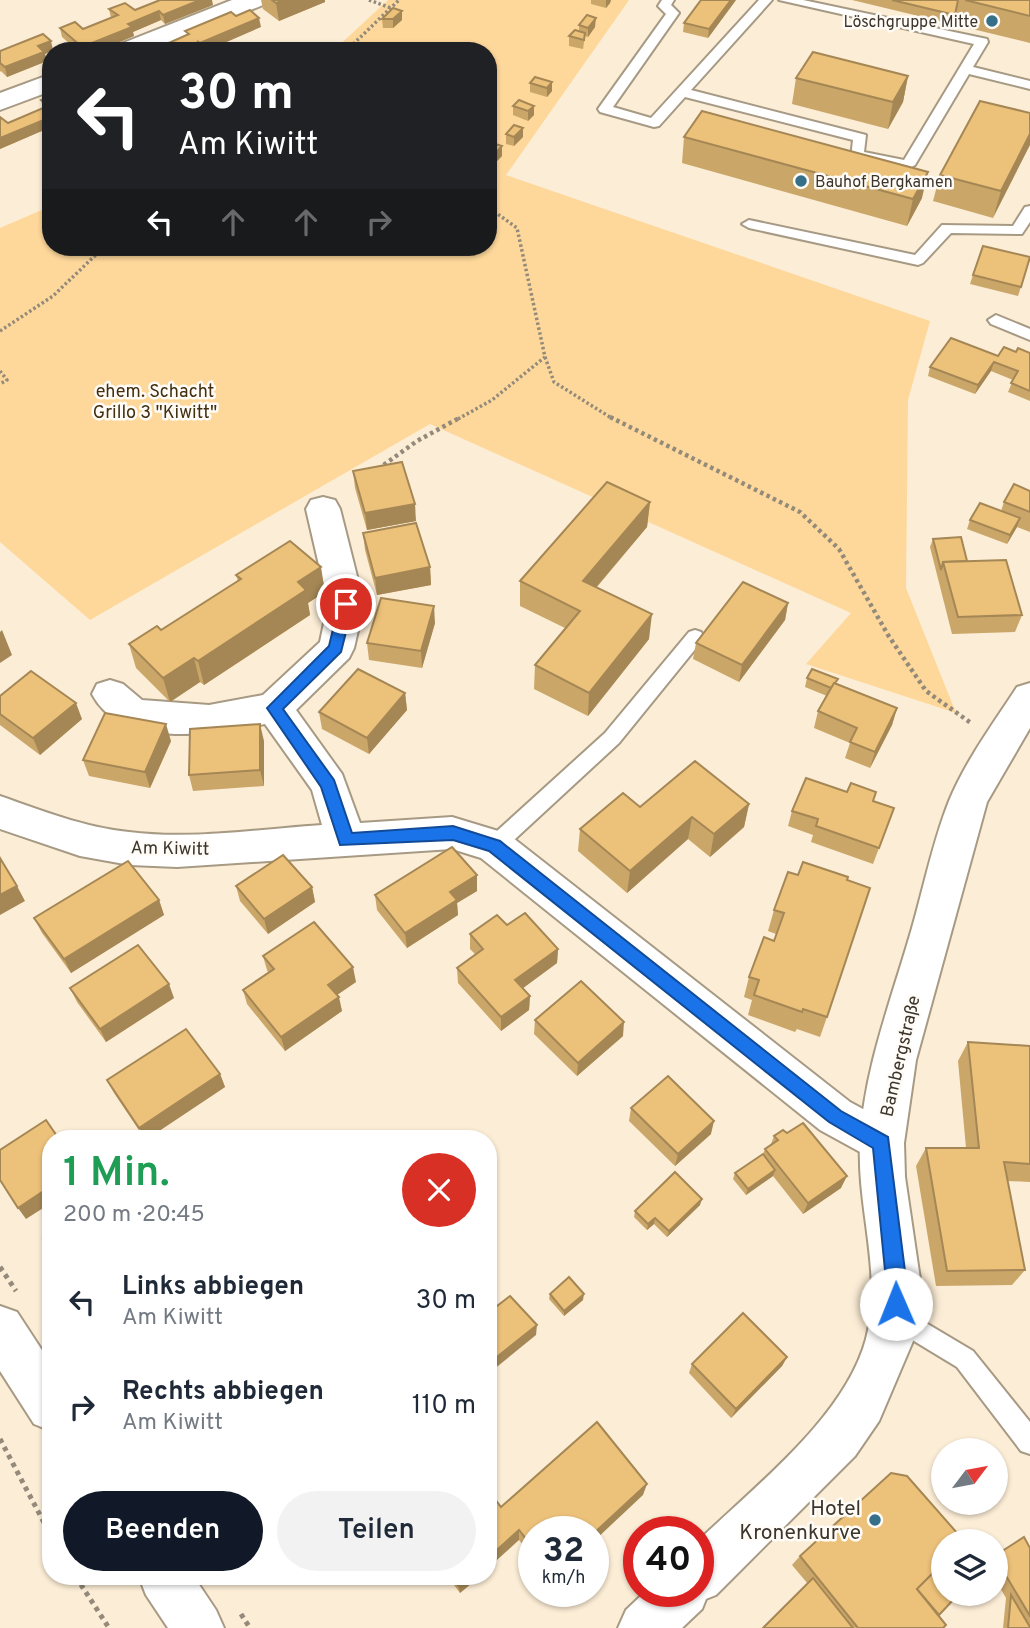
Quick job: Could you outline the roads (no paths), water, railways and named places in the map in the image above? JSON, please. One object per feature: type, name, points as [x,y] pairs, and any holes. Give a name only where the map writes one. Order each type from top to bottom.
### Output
[{"type":"street","points":[[149,42],[254,0]]},
{"type":"street","points":[[0,102],[42,86]]},
{"type":"street","points":[[110,694],[133,714],[209,720],[274,708],[335,648],[346,604],[323,509]]},
{"type":"street","name":"Bambergstraße","points":[[714,1561],[838,1438],[862,1404],[889,1341],[897,1279],[882,1143],[895,1060],[968,802],[999,743],[1030,697]]},
{"type":"street","points":[[274,708],[328,785],[346,840]]},
{"type":"street","name":"Am Kiwitt","points":[[0,812],[42,830],[130,849],[177,851],[453,833],[494,846],[835,1116],[882,1143]]},
{"type":"street","points":[[0,1329],[42,1393]]},
{"type":"street","points":[[169,1585],[198,1628]]},
{"type":"street","points":[[644,1628],[667,1607]]},
{"type":"lane","points":[[668,0],[664,6],[673,13],[605,109],[654,123],[766,0]]},
{"type":"lane","points":[[682,92],[861,138],[856,155],[908,165],[982,41],[785,0]]},
{"type":"lane","points":[[965,69],[1030,85]]},
{"type":"lane","points":[[749,224],[918,260],[947,228],[1017,231],[1030,210]]},
{"type":"lane","points":[[996,320],[1030,335]]},
{"type":"lane","points":[[494,846],[612,738],[695,637]]},
{"type":"lane","points":[[894,1316],[965,1359],[1030,1442]]},
{"type":"place","name":"Löschgruppe Mitte","points":[[992,21]]},
{"type":"place","name":"Bauhof Bergkamen","points":[[801,181]]},
{"type":"place","name":"Hotel Kronenkurve","points":[[875,1520]]},
{"type":"park label","name":"ehem. Schacht Grillo 3 \"Kiwitt\"","points":[[155,401]]}]
